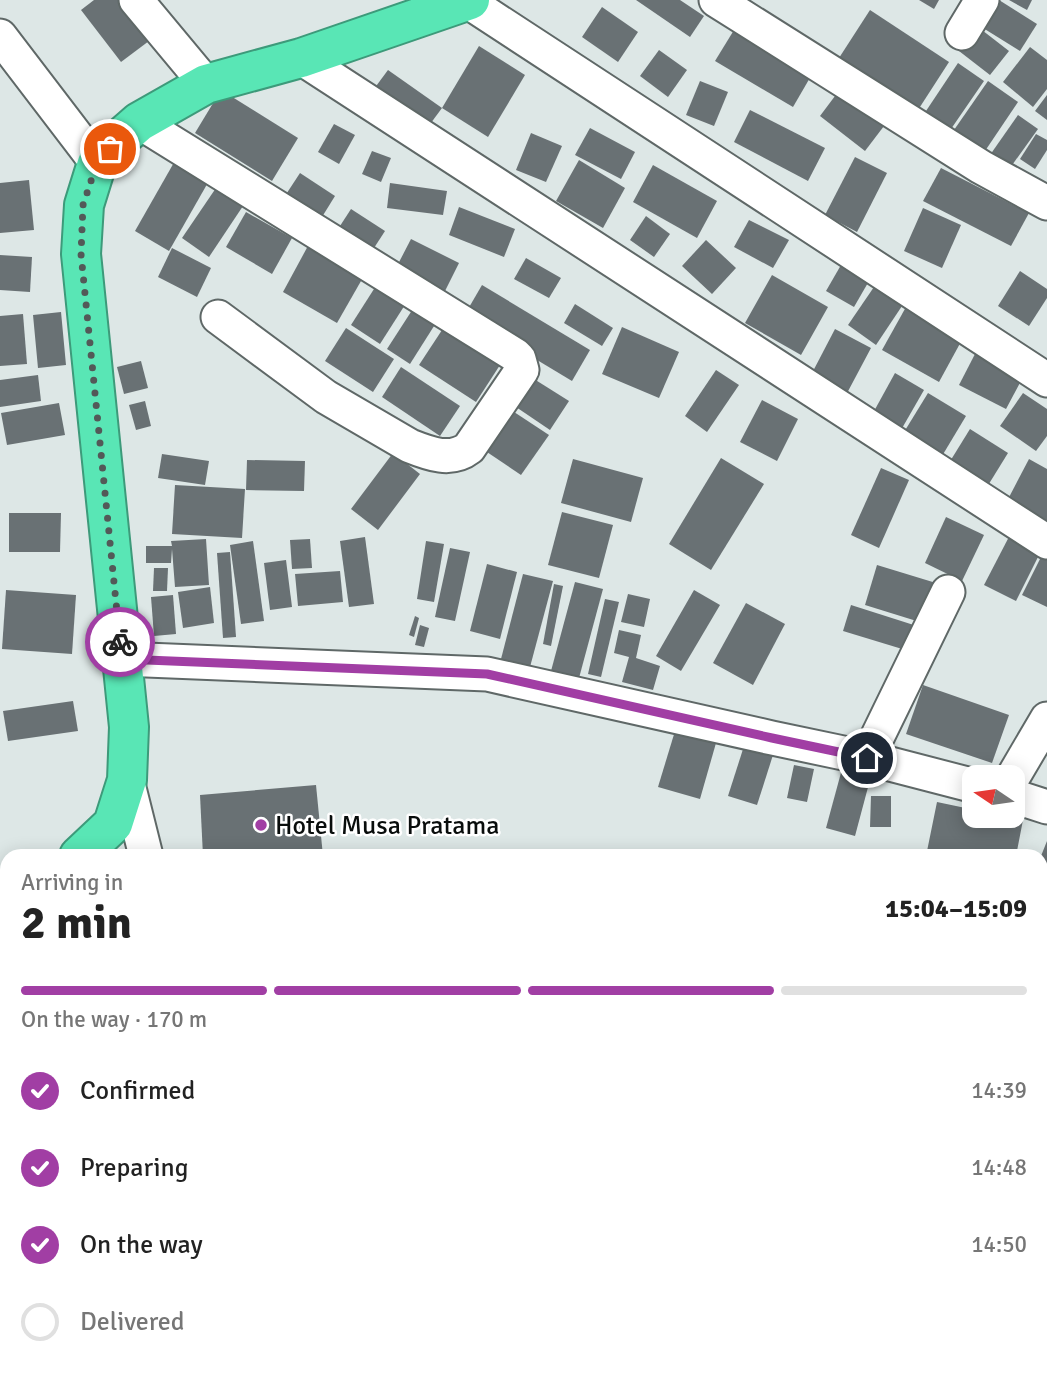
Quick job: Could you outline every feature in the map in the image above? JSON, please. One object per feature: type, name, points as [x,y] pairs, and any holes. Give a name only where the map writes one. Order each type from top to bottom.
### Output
[{"type":"highway","points":[[86,849],[113,824],[127,780],[129,727],[81,254],[83,205],[97,163],[139,122],[206,85],[301,58],[469,1]]},
{"type":"street","points":[[136,0],[206,85]]},
{"type":"street","points":[[716,0],[981,167],[1047,203]]},
{"type":"street","points":[[962,33],[982,0]]},
{"type":"street","points":[[469,1],[1047,380]]},
{"type":"street","points":[[0,36],[97,163]]},
{"type":"street","points":[[301,58],[1047,542]]},
{"type":"street","points":[[139,122],[514,355],[519,359],[522,370],[470,448],[461,454],[445,456],[410,446],[326,397],[218,317]]},
{"type":"street","points":[[867,758],[948,592]]},
{"type":"street","points":[[122,659],[487,674],[867,758],[962,783]]},
{"type":"street","points":[[1020,765],[1047,719]]},
{"type":"street","points":[[127,780],[144,849]]},
{"type":"street","points":[[1026,800],[1047,807]]},
{"type":"building","points":[[94,0],[118,0],[149,41],[121,62],[81,10]]},
{"type":"building","points":[[636,0],[680,0],[704,16],[690,37]]},
{"type":"building","points":[[919,0],[939,0],[934,9]]},
{"type":"building","points":[[989,0],[999,0],[1037,24],[1020,51],[975,23]]},
{"type":"building","points":[[1009,0],[1032,0],[1027,10]]},
{"type":"building","points":[[602,7],[638,32],[618,62],[582,37]]},
{"type":"building","points":[[870,10],[949,62],[918,110],[839,58]]},
{"type":"building","points":[[978,27],[1009,51],[990,75],[959,51]]},
{"type":"building","points":[[734,30],[811,76],[793,107],[715,61]]},
{"type":"building","points":[[479,46],[525,75],[488,137],[442,108]]},
{"type":"building","points":[[1030,47],[1047,60],[1047,89],[1033,107],[1003,82]]},
{"type":"building","points":[[659,50],[687,70],[668,97],[640,76]]},
{"type":"building","points":[[958,63],[984,81],[951,129],[926,111]]},
{"type":"building","points":[[388,70],[442,108],[422,135],[368,97]]},
{"type":"building","points":[[700,81],[728,92],[714,126],[686,115]]},
{"type":"building","points":[[988,81],[1018,102],[985,151],[954,130]]},
{"type":"building","points":[[221,90],[298,138],[272,181],[195,133]]},
{"type":"building","points":[[838,92],[884,126],[865,151],[820,116]]},
{"type":"building","points":[[1047,95],[1047,120],[1035,111]]},
{"type":"building","points":[[750,110],[825,148],[808,181],[734,142]]},
{"type":"building","points":[[1018,115],[1038,129],[1010,168],[990,155]]},
{"type":"building","points":[[334,124],[355,135],[339,164],[318,152]]},
{"type":"building","points":[[590,128],[635,152],[621,179],[575,155]]},
{"type":"building","points":[[531,133],[562,146],[546,182],[516,170]]},
{"type":"building","points":[[1036,134],[1047,140],[1047,150],[1035,169],[1020,159]]},
{"type":"building","points":[[372,151],[391,158],[381,182],[362,174]]},
{"type":"building","points":[[855,157],[887,173],[857,232],[825,215]]},
{"type":"building","points":[[176,159],[210,179],[169,251],[135,231]]},
{"type":"building","points":[[579,160],[625,188],[603,228],[556,201]]},
{"type":"building","points":[[653,165],[717,201],[697,238],[633,202]]},
{"type":"building","points":[[941,168],[1029,213],[1011,246],[923,201]]},
{"type":"building","points":[[300,173],[335,196],[317,225],[281,202]]},
{"type":"building","points":[[29,180],[34,230],[0,233],[0,183]]},
{"type":"building","points":[[390,183],[447,191],[443,215],[387,208]]},
{"type":"building","points":[[218,185],[245,203],[209,257],[182,238]]},
{"type":"building","points":[[459,207],[515,229],[504,257],[449,235]]},
{"type":"building","points":[[923,208],[961,225],[942,268],[904,251]]},
{"type":"building","points":[[351,209],[385,231],[374,248],[340,226]]},
{"type":"building","points":[[246,212],[292,238],[272,274],[226,247]]},
{"type":"building","points":[[646,216],[670,234],[654,257],[630,240]]},
{"type":"building","points":[[749,220],[789,240],[773,268],[734,247]]},
{"type":"building","points":[[411,239],[459,263],[444,293],[396,268]]},
{"type":"building","points":[[706,240],[736,268],[712,294],[682,266]]},
{"type":"building","points":[[309,244],[365,274],[337,323],[283,292]]},
{"type":"building","points":[[172,248],[211,268],[197,297],[158,277]]},
{"type":"building","points":[[0,255],[32,257],[30,292],[0,290]]},
{"type":"building","points":[[526,258],[561,278],[549,298],[514,279]]},
{"type":"building","points":[[841,265],[869,281],[854,307],[826,291]]},
{"type":"building","points":[[1020,271],[1047,289],[1047,298],[1029,326],[998,306]]},
{"type":"building","points":[[772,275],[828,307],[801,355],[745,323]]},
{"type":"building","points":[[381,278],[410,297],[380,344],[351,325]]},
{"type":"building","points":[[876,284],[904,303],[876,345],[848,325]]},
{"type":"building","points":[[482,285],[590,350],[572,381],[464,316]]},
{"type":"building","points":[[418,301],[441,315],[410,364],[387,349]]},
{"type":"building","points":[[575,304],[613,328],[602,346],[564,323]]},
{"type":"building","points":[[906,307],[963,338],[939,382],[882,350]]},
{"type":"building","points":[[61,312],[66,365],[38,368],[33,315]]},
{"type":"building","points":[[23,314],[27,364],[0,366],[0,316]]},
{"type":"building","points":[[444,327],[500,365],[476,402],[419,365]]},
{"type":"building","points":[[622,327],[679,352],[659,398],[602,374]]},
{"type":"building","points":[[346,328],[394,359],[373,392],[325,361]]},
{"type":"building","points":[[835,329],[871,348],[846,395],[811,375]]},
{"type":"building","points":[[975,354],[1022,379],[1006,409],[959,385]]},
{"type":"building","points":[[141,361],[148,388],[124,394],[117,367]]},
{"type":"building","points":[[401,367],[460,406],[440,436],[382,397]]},
{"type":"building","points":[[716,370],[739,385],[707,432],[685,416]]},
{"type":"building","points":[[895,373],[924,390],[901,430],[873,413]]},
{"type":"building","points":[[38,375],[41,401],[0,407],[0,380]]},
{"type":"building","points":[[534,379],[569,401],[550,430],[516,407]]},
{"type":"building","points":[[928,393],[966,416],[939,461],[901,437]]},
{"type":"building","points":[[1023,393],[1047,409],[1047,436],[1036,451],[1000,426]]},
{"type":"building","points":[[762,400],[798,419],[777,461],[740,442]]},
{"type":"building","points":[[145,401],[151,426],[136,430],[129,405]]},
{"type":"building","points":[[59,403],[65,435],[7,445],[1,413]]},
{"type":"building","points":[[505,406],[549,435],[521,475],[478,446]]},
{"type":"building","points":[[970,429],[1008,453],[987,487],[949,463]]},
{"type":"building","points":[[393,453],[420,474],[378,530],[351,509]]},
{"type":"building","points":[[162,454],[209,461],[205,485],[158,478]]},
{"type":"building","points":[[721,458],[764,484],[711,570],[669,544]]},
{"type":"building","points":[[573,459],[643,478],[631,522],[561,503]]},
{"type":"building","points":[[1029,459],[1047,469],[1047,525],[1006,503]]},
{"type":"building","points":[[247,460],[305,461],[304,491],[246,490]]},
{"type":"building","points":[[881,468],[909,480],[879,548],[851,535]]},
{"type":"building","points":[[175,485],[245,489],[242,538],[172,534]]},
{"type":"building","points":[[562,512],[613,525],[599,578],[548,565]]},
{"type":"building","points":[[9,513],[61,513],[60,552],[9,552]]},
{"type":"building","points":[[946,517],[984,535],[962,581],[925,563]]},
{"type":"building","points":[[1012,531],[1043,547],[1016,601],[984,585]]},
{"type":"building","points":[[365,537],[374,604],[349,607],[340,541]]},
{"type":"building","points":[[206,539],[209,585],[175,587],[172,549],[171,563],[146,563],[146,546],[172,546],[171,541]]},
{"type":"building","points":[[310,539],[312,568],[292,569],[290,540]]},
{"type":"building","points":[[253,541],[264,621],[241,624],[230,545]]},
{"type":"building","points":[[426,541],[444,544],[434,602],[417,599]]},
{"type":"building","points":[[450,548],[470,552],[455,621],[435,617]]},
{"type":"building","points":[[230,552],[236,637],[223,638],[217,553]]},
{"type":"building","points":[[1042,555],[1047,558],[1047,607],[1022,595]]},
{"type":"building","points":[[286,560],[292,607],[270,610],[264,563]]},
{"type":"building","points":[[487,564],[517,572],[500,639],[470,631]]},
{"type":"building","points":[[877,565],[936,583],[923,623],[865,605]]},
{"type":"building","points":[[154,568],[168,568],[167,591],[153,591]]},
{"type":"building","points":[[340,571],[343,602],[298,606],[295,574]]},
{"type":"building","points":[[523,574],[553,581],[530,667],[501,659]]},
{"type":"building","points":[[575,582],[603,589],[579,678],[551,671]]},
{"type":"building","points":[[554,584],[563,586],[551,646],[543,644]]},
{"type":"building","points":[[210,587],[214,623],[183,628],[178,592]]},
{"type":"building","points":[[6,590],[76,595],[72,654],[2,649]]},
{"type":"building","points":[[694,590],[720,605],[681,671],[656,656]]},
{"type":"building","points":[[628,594],[650,599],[644,627],[621,622]]},
{"type":"building","points":[[173,595],[176,634],[154,636],[151,597]]},
{"type":"building","points":[[605,599],[619,602],[601,677],[588,674]]},
{"type":"building","points":[[746,603],[785,624],[753,685],[713,663]]},
{"type":"building","points":[[851,605],[920,627],[912,652],[843,631]]},
{"type":"building","points":[[415,616],[419,618],[414,637],[409,635]]},
{"type":"building","points":[[420,625],[429,628],[424,647],[415,645]]},
{"type":"building","points":[[619,630],[641,635],[636,658],[660,666],[653,690],[622,682],[629,657],[614,653]]},
{"type":"building","points":[[923,685],[1009,715],[992,763],[906,734]]},
{"type":"building","points":[[73,701],[78,731],[8,741],[3,711]]},
{"type":"building","points":[[675,731],[716,743],[700,799],[658,787]]},
{"type":"building","points":[[744,746],[773,755],[757,805],[728,796]]},
{"type":"building","points":[[794,765],[814,769],[807,802],[787,798]]},
{"type":"building","points":[[842,769],[871,776],[855,836],[826,828]]},
{"type":"building","name":"Hotel Musa Pratama","points":[[316,785],[322,849],[203,849],[200,795]]},
{"type":"building","points":[[871,796],[891,796],[891,827],[870,827]]},
{"type":"building","points":[[937,802],[962,807],[962,828],[1021,828],[1017,849],[927,849]]},
{"type":"way so far","points":[[110,149],[97,163],[83,205],[81,254],[120,642]]},
{"type":"place","name":"Hotel Musa Pratama","points":[[261,825]]},
{"type":"route","points":[[120,642],[122,659],[487,674],[867,758]]}]
